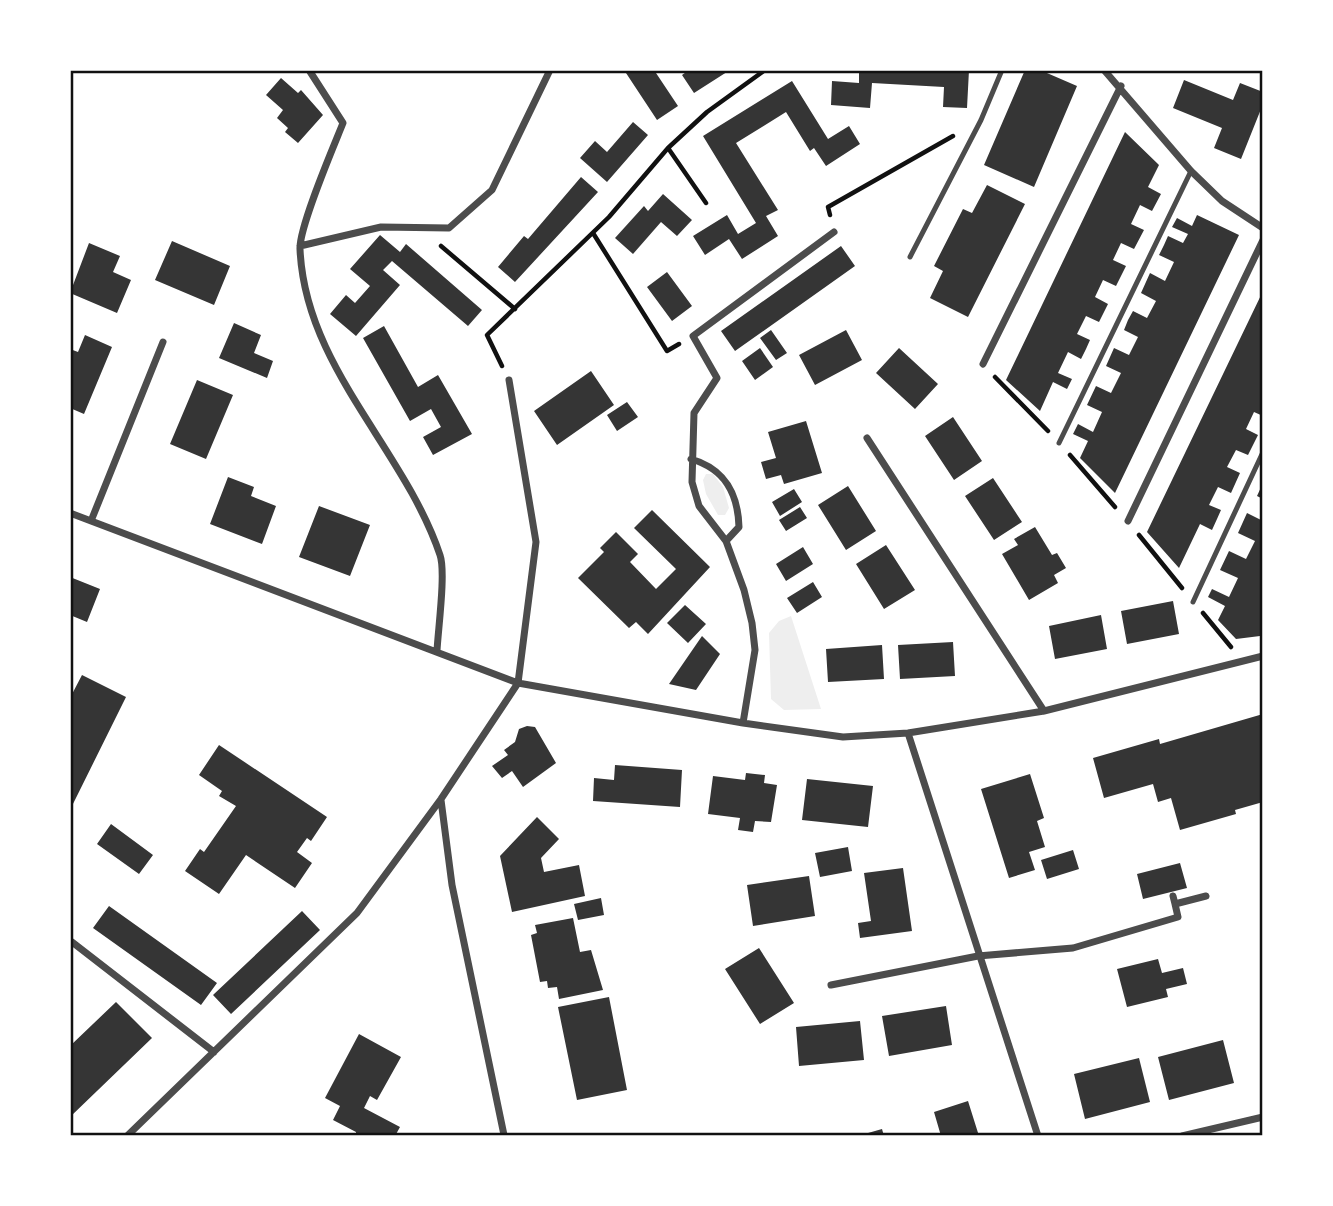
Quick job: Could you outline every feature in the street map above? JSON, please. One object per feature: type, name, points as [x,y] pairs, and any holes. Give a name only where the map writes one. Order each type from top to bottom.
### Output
[{"type":"street","points":[[309,70],[343,123],[300,246],[306,289],[324,348],[406,484],[441,558],[437,651]]},
{"type":"street","points":[[300,246],[382,227],[449,228],[492,190],[550,70]]},
{"type":"street","points":[[1104,70],[1121,86],[1191,171],[1222,201],[1263,228]]},
{"type":"street","points":[[983,364],[1121,86]]},
{"type":"street","points":[[743,723],[755,650],[744,590],[726,541],[699,506],[692,482],[694,413],[717,378],[693,336],[834,232]]},
{"type":"street","points":[[1128,522],[1263,240]]},
{"type":"street","points":[[91,521],[163,342]]},
{"type":"street","points":[[127,1136],[357,913],[441,799],[518,683],[537,542],[509,380]]},
{"type":"street","points":[[867,438],[1044,711]]},
{"type":"street","points":[[691,458],[708,464],[729,484],[738,508],[739,527],[726,541]]},
{"type":"street","points":[[70,513],[518,683],[743,723],[843,737],[908,733],[1044,711],[1263,656]]},
{"type":"street","points":[[908,733],[1038,1136]]},
{"type":"street","points":[[441,799],[452,885],[504,1136]]},
{"type":"street","points":[[831,985],[978,956],[1073,948],[1178,917],[1174,900],[1206,896]]},
{"type":"street","points":[[72,942],[215,1052]]},
{"type":"street","points":[[1182,1136],[1263,1117]]},
{"type":"lane","points":[[911,257],[981,120],[1002,70]]},
{"type":"lane","points":[[1059,443],[1191,171]]},
{"type":"lane","points":[[1193,602],[1263,452]]},
{"type":"path","points":[[509,380],[487,335],[593,233],[668,148],[707,112],[765,70]]},
{"type":"path","points":[[834,232],[828,207],[981,120]]},
{"type":"path","points":[[668,148],[706,204]]},
{"type":"path","points":[[420,228],[515,309]]},
{"type":"path","points":[[593,233],[667,351],[693,336]]},
{"type":"shaded area","points":[[706,474],[713,474],[723,487],[729,508],[725,515],[718,515],[706,494],[703,480]]},
{"type":"shaded area","points":[[791,616],[821,709],[784,710],[771,699],[769,633],[779,621]]},
{"type":"building","points":[[624,70],[654,70],[678,106],[657,120]]},
{"type":"building","points":[[689,70],[730,70],[694,93],[682,75]]},
{"type":"building","points":[[859,70],[969,70],[967,108],[943,107],[944,87],[872,83],[870,108],[831,105],[832,81],[859,83]]},
{"type":"building","points":[[1025,70],[1040,70],[1077,86],[1034,187],[984,165]]},
{"type":"building","points":[[281,78],[298,93],[301,90],[323,115],[298,143],[285,132],[288,128],[277,118],[283,110],[266,95]]},
{"type":"building","points":[[1184,80],[1233,100],[1240,83],[1263,92],[1263,104],[1241,159],[1214,148],[1222,128],[1173,108]]},
{"type":"building","points":[[792,81],[828,139],[849,126],[860,144],[826,166],[814,148],[810,151],[786,112],[736,143],[778,210],[766,216],[778,236],[742,259],[729,239],[705,255],[693,236],[727,215],[738,234],[756,223],[703,136]]},
{"type":"building","points":[[633,122],[648,135],[607,182],[580,158],[595,141],[607,152]]},
{"type":"building","points":[[1125,132],[1159,165],[1148,187],[1161,194],[1152,211],[1140,205],[1131,224],[1144,230],[1134,249],[1121,243],[1113,260],[1126,266],[1116,286],[1103,280],[1095,297],[1108,304],[1099,322],[1086,316],[1077,334],[1090,340],[1086,349],[1081,359],[1068,352],[1058,373],[1072,379],[1067,389],[1053,382],[1040,411],[1006,380]]},
{"type":"building","points":[[581,177],[598,192],[515,282],[498,267],[524,236],[528,239]]},
{"type":"building","points":[[987,185],[1025,204],[968,317],[930,298],[943,271],[934,266],[963,209],[972,213]]},
{"type":"building","points":[[663,194],[692,220],[677,236],[661,222],[633,254],[615,238],[644,206],[648,211]]},
{"type":"building","points":[[1197,215],[1239,235],[1115,493],[1080,458],[1088,441],[1073,434],[1078,424],[1093,432],[1102,412],[1087,405],[1096,386],[1111,393],[1121,373],[1106,366],[1114,348],[1129,355],[1138,337],[1124,330],[1128,320],[1133,311],[1147,318],[1156,301],[1141,293],[1150,273],[1165,281],[1174,262],[1159,255],[1168,236],[1183,243],[1188,234],[1172,227],[1177,218],[1192,226]]},
{"type":"building","points":[[380,235],[400,252],[406,244],[482,310],[468,326],[392,261],[383,270],[400,285],[356,336],[330,314],[346,295],[355,303],[370,286],[350,269]]},
{"type":"building","points":[[172,241],[230,266],[214,305],[155,280]]},
{"type":"building","points":[[89,243],[120,256],[113,272],[131,280],[117,313],[70,293]]},
{"type":"building","points":[[841,246],[855,266],[735,351],[721,331]]},
{"type":"building","points":[[667,272],[692,306],[672,321],[647,287]]},
{"type":"building","points":[[1263,291],[1263,416],[1254,412],[1246,429],[1258,435],[1248,455],[1236,450],[1227,467],[1240,473],[1231,493],[1218,487],[1209,505],[1221,510],[1212,530],[1200,524],[1179,568],[1147,532]]},
{"type":"building","points":[[234,323],[261,335],[254,353],[273,361],[267,378],[219,358]]},
{"type":"building","points":[[384,326],[418,387],[438,375],[472,434],[433,455],[423,437],[441,427],[431,409],[410,421],[363,338]]},
{"type":"building","points":[[771,330],[787,353],[776,360],[760,338]]},
{"type":"building","points":[[846,330],[862,360],[815,385],[799,355]]},
{"type":"building","points":[[85,335],[112,347],[84,414],[70,408],[70,349],[78,352]]},
{"type":"building","points":[[760,348],[773,367],[755,380],[742,361]]},
{"type":"building","points":[[899,348],[938,384],[915,409],[876,373]]},
{"type":"building","points":[[591,371],[614,405],[557,445],[534,411]]},
{"type":"building","points":[[197,380],[233,395],[206,459],[170,444]]},
{"type":"building","points":[[627,402],[638,417],[617,431],[607,415]]},
{"type":"building","points":[[953,417],[982,461],[954,480],[925,436]]},
{"type":"building","points":[[806,421],[822,473],[784,484],[781,475],[766,479],[761,462],[776,458],[768,432]]},
{"type":"building","points":[[228,477],[254,487],[251,496],[276,506],[262,544],[210,524]]},
{"type":"building","points":[[993,478],[1022,522],[994,540],[965,496]]},
{"type":"building","points":[[1263,483],[1263,499],[1257,496]]},
{"type":"building","points":[[848,486],[876,531],[846,550],[818,505]]},
{"type":"building","points":[[794,489],[802,502],[780,516],[772,502]]},
{"type":"building","points":[[319,506],[370,525],[350,576],[299,557]]},
{"type":"building","points":[[800,507],[807,518],[786,531],[779,520]]},
{"type":"building","points":[[652,510],[710,567],[648,634],[636,622],[629,628],[578,578],[604,552],[600,548],[616,532],[638,554],[630,562],[656,589],[676,569],[634,528]]},
{"type":"building","points":[[1247,513],[1263,521],[1263,629],[1260,636],[1236,639],[1218,620],[1225,606],[1208,597],[1212,589],[1229,597],[1238,578],[1220,570],[1229,551],[1246,559],[1255,541],[1238,533]]},
{"type":"building","points":[[1035,527],[1052,555],[1057,553],[1066,568],[1054,575],[1058,583],[1029,600],[1002,554],[1018,545],[1014,539]]},
{"type":"building","points":[[886,545],[915,590],[884,609],[856,564]]},
{"type":"building","points":[[803,547],[813,564],[786,581],[776,564]]},
{"type":"building","points":[[70,577],[100,589],[87,622],[70,615]]},
{"type":"building","points":[[813,582],[822,597],[797,613],[787,598]]},
{"type":"building","points":[[1173,601],[1179,634],[1127,644],[1121,611]]},
{"type":"building","points":[[685,605],[706,624],[688,643],[667,623]]},
{"type":"building","points":[[1101,615],[1107,649],[1055,659],[1049,626]]},
{"type":"building","points":[[702,636],[720,654],[696,690],[669,684]]},
{"type":"building","points":[[953,642],[955,676],[900,679],[898,645]]},
{"type":"building","points":[[882,645],[884,679],[828,682],[826,649]]},
{"type":"building","points":[[82,675],[126,697],[70,810],[70,698]]},
{"type":"building","points":[[1263,714],[1263,802],[1235,810],[1236,814],[1180,830],[1171,798],[1158,802],[1153,784],[1104,798],[1093,758],[1159,739],[1160,744]]},
{"type":"building","points":[[535,727],[556,763],[523,787],[512,771],[502,778],[492,766],[508,755],[504,750],[515,742],[519,729]]},
{"type":"building","points":[[219,745],[327,817],[311,841],[307,838],[297,852],[312,863],[295,888],[246,855],[219,894],[185,871],[200,849],[204,852],[236,806],[219,796],[222,791],[199,775]]},
{"type":"building","points":[[615,765],[682,770],[680,807],[593,801],[594,778],[614,780]]},
{"type":"building","points":[[746,773],[765,775],[764,783],[777,785],[771,822],[755,821],[753,832],[738,830],[740,818],[708,814],[713,776],[745,780]]},
{"type":"building","points":[[1030,774],[1044,818],[1037,821],[1045,847],[1029,852],[1035,870],[1009,878],[981,789]]},
{"type":"building","points":[[807,779],[873,786],[868,827],[802,820]]},
{"type":"building","points":[[537,817],[559,839],[541,858],[544,872],[579,865],[585,896],[512,912],[500,856]]},
{"type":"building","points":[[111,824],[153,855],[139,874],[97,844]]},
{"type":"building","points":[[848,847],[852,871],[820,877],[815,853]]},
{"type":"building","points":[[1073,850],[1079,869],[1047,879],[1041,860]]},
{"type":"building","points":[[1180,863],[1187,888],[1143,899],[1137,874]]},
{"type":"building","points":[[903,868],[912,931],[860,938],[858,923],[871,921],[864,873]]},
{"type":"building","points":[[809,876],[815,916],[753,926],[747,885]]},
{"type":"building","points":[[601,898],[604,915],[578,920],[574,904]]},
{"type":"building","points":[[109,906],[217,983],[201,1005],[93,928]]},
{"type":"building","points":[[302,911],[320,930],[231,1014],[213,995]]},
{"type":"building","points":[[573,918],[580,952],[591,950],[603,990],[559,999],[557,987],[548,988],[547,981],[540,982],[531,935],[537,933],[535,925]]},
{"type":"building","points":[[759,948],[794,1003],[760,1024],[725,969]]},
{"type":"building","points":[[1158,959],[1162,973],[1183,968],[1187,984],[1166,989],[1168,997],[1127,1007],[1117,969]]},
{"type":"building","points":[[609,997],[627,1090],[577,1100],[558,1007]]},
{"type":"building","points":[[116,1002],[152,1038],[70,1117],[70,1046]]},
{"type":"building","points":[[946,1006],[952,1045],[889,1056],[882,1016]]},
{"type":"building","points":[[860,1021],[864,1060],[799,1066],[796,1027]]},
{"type":"building","points":[[359,1034],[401,1057],[377,1100],[370,1096],[364,1108],[400,1127],[395,1136],[356,1136],[356,1132],[333,1120],[340,1106],[325,1098]]},
{"type":"building","points":[[1223,1040],[1234,1083],[1169,1100],[1158,1057]]},
{"type":"building","points":[[1139,1058],[1150,1102],[1085,1119],[1074,1074]]},
{"type":"building","points":[[968,1101],[979,1136],[941,1136],[934,1112]]},
{"type":"building","points":[[882,1129],[884,1136],[861,1136],[861,1135]]}]
